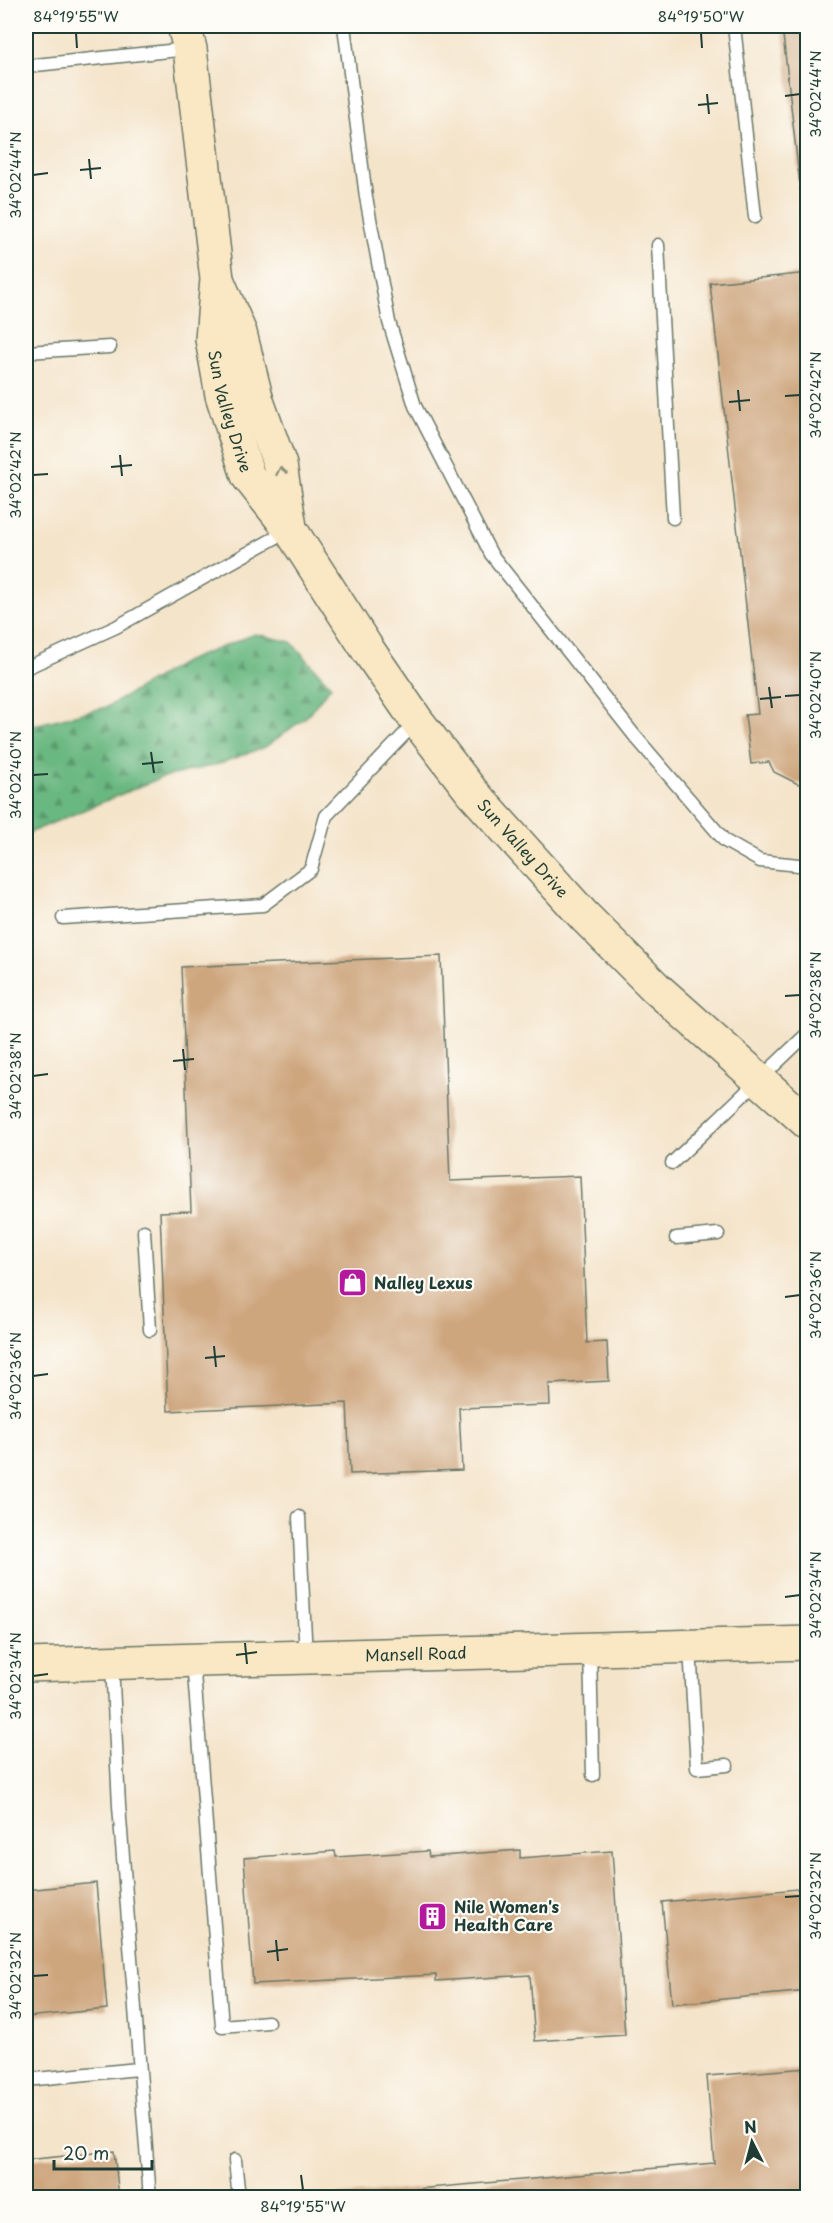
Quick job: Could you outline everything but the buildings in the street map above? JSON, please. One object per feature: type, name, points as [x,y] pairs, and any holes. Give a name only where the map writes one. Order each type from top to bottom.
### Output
[{"type":"street","name":"Sun Valley Drive","points":[[189,33],[217,279],[240,333],[257,401],[280,465],[290,529],[417,721],[472,792],[584,916],[656,988],[807,1123]]},
{"type":"street","name":"Mansell Road","points":[[26,1665],[807,1643]]},
{"type":"lane","points":[[344,26],[366,197],[389,322],[415,406],[491,554],[634,735],[726,841],[760,861],[807,866]]},
{"type":"lane","points":[[734,26],[755,217]]},
{"type":"lane","points":[[26,66],[189,33]]},
{"type":"lane","points":[[658,245],[673,518]]},
{"type":"lane","points":[[26,352],[110,346]]},
{"type":"lane","points":[[26,668],[116,627],[290,529]]},
{"type":"lane","points":[[63,918],[263,905],[310,869],[326,816],[417,721]]},
{"type":"lane","points":[[672,1163],[807,1033]]},
{"type":"lane","points":[[144,1231],[150,1330]]},
{"type":"lane","points":[[676,1238],[718,1234]]},
{"type":"lane","points":[[299,1517],[306,1658]]},
{"type":"lane","points":[[690,1647],[697,1768],[727,1765]]},
{"type":"lane","points":[[590,1650],[593,1775]]},
{"type":"lane","points":[[193,1660],[222,2026],[268,2022]]},
{"type":"lane","points":[[112,1662],[119,1806],[150,2198]]},
{"type":"lane","points":[[26,2080],[138,2069]]},
{"type":"lane","points":[[235,2160],[239,2198]]},
{"type":"green space","points":[[255,634],[291,642],[331,686],[305,718],[265,747],[215,765],[160,778],[26,834],[26,727],[107,707],[186,661]]},
{"type":"place","name":"Nalley Lexus","points":[[353,1283]]},
{"type":"place","name":"Nile Women's Health Care","points":[[433,1916]]}]
